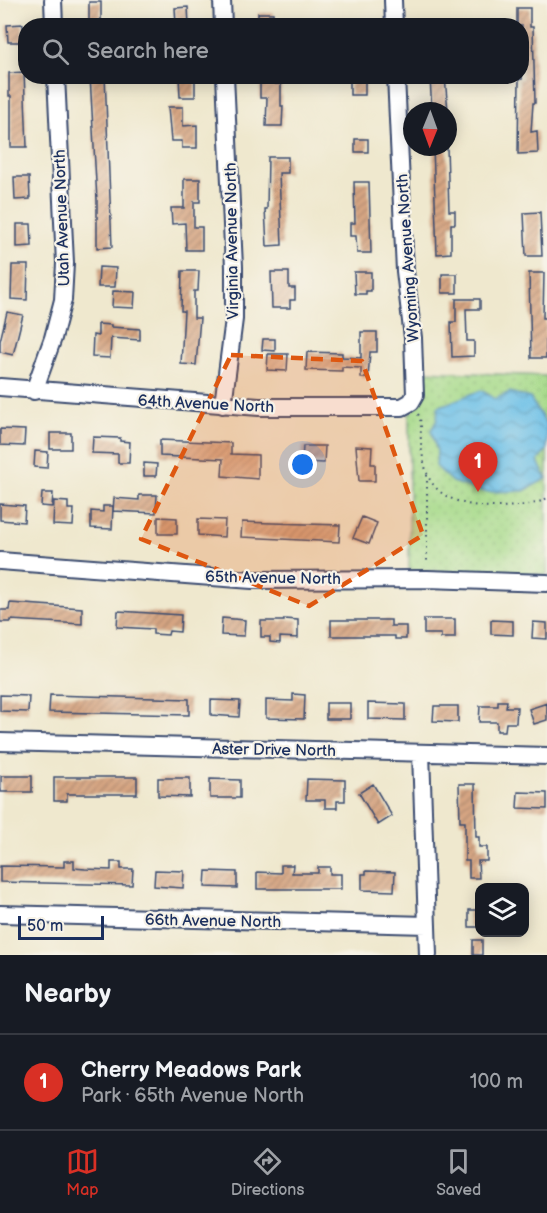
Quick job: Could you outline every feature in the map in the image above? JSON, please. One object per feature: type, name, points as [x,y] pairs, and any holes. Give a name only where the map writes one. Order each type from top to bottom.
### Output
[{"type":"street","points":[[53,0],[54,18]]},
{"type":"street","points":[[222,0],[223,18]]},
{"type":"street","points":[[393,0],[394,18]]},
{"type":"street","name":"Utah Avenue North","points":[[34,391],[53,338],[64,291],[56,84]]},
{"type":"street","name":"Virginia Avenue North","points":[[223,405],[234,319],[234,267],[225,84]]},
{"type":"street","name":"Wyoming Avenue North","points":[[396,84],[405,271],[413,338],[415,395],[411,402]]},
{"type":"street","name":"64th Avenue North","points":[[0,387],[259,407],[402,407],[411,402]]},
{"type":"street","name":"65th Avenue North","points":[[0,561],[252,579],[428,579],[547,583]]},
{"type":"street","name":"Aster Drive North","points":[[0,742],[547,756]]},
{"type":"street","points":[[421,753],[428,955]]},
{"type":"street","name":"66th Avenue North","points":[[0,914],[427,925]]},
{"type":"path","points":[[411,402],[422,421],[420,442],[427,472],[431,482],[443,494],[479,507],[500,508],[526,505],[547,498]]},
{"type":"path","points":[[427,472],[428,579]]},
{"type":"highlighted area","points":[[231,355],[362,361],[423,535],[309,606],[141,539]]},
{"type":"green space","points":[[423,371],[547,376],[547,575],[409,570],[409,414],[421,403]]},
{"type":"water","points":[[481,390],[495,399],[510,392],[530,398],[547,425],[547,449],[538,461],[546,479],[524,491],[485,492],[452,482],[436,466],[437,451],[431,430],[437,420],[438,407]]},
{"type":"building","points":[[89,2],[101,2],[101,18],[89,18]]},
{"type":"building","points":[[188,7],[189,18],[176,18],[175,8]]},
{"type":"building","points":[[517,8],[530,8],[530,27],[533,27],[535,103],[533,103],[531,132],[537,131],[538,153],[518,154],[519,84],[529,84],[529,18],[517,18]]},
{"type":"building","points":[[258,13],[273,13],[273,18],[258,18]]},
{"type":"building","points":[[18,24],[18,42],[8,42],[7,25]]},
{"type":"building","points":[[18,72],[18,84],[24,84],[27,147],[11,147],[9,73]]},
{"type":"building","points":[[90,84],[105,84],[112,247],[97,248],[97,200]]},
{"type":"building","points":[[179,84],[195,84],[195,97],[180,97]]},
{"type":"building","points":[[260,84],[281,84],[282,126],[266,126],[267,98],[260,98]]},
{"type":"building","points":[[350,84],[365,84],[365,95],[350,95]]},
{"type":"building","points":[[430,84],[446,84],[447,102],[431,102]]},
{"type":"building","points":[[168,107],[183,107],[183,126],[197,125],[197,148],[182,148],[182,141],[171,141]]},
{"type":"building","points":[[355,139],[368,139],[368,152],[355,152]]},
{"type":"building","points":[[433,156],[447,156],[449,211],[455,211],[455,224],[451,224],[451,253],[437,254]]},
{"type":"building","points":[[268,157],[288,157],[288,173],[279,173],[282,245],[267,246],[265,209],[267,209]]},
{"type":"building","points":[[14,177],[29,177],[30,199],[15,200]]},
{"type":"building","points":[[184,179],[200,179],[200,202],[194,202],[194,227],[202,227],[202,250],[186,250],[185,223],[172,224],[171,208],[184,208]]},
{"type":"building","points":[[354,182],[369,182],[371,253],[357,253],[356,236],[350,236],[350,223],[355,223]]},
{"type":"building","points":[[540,212],[542,256],[526,256],[524,213]]},
{"type":"building","points":[[17,224],[31,224],[32,246],[17,247]]},
{"type":"building","points":[[12,265],[28,265],[27,300],[11,299]]},
{"type":"building","points":[[99,267],[116,268],[115,287],[98,287]]},
{"type":"building","points":[[182,271],[199,271],[198,291],[194,291],[194,318],[200,318],[196,365],[181,364],[184,311],[181,311]]},
{"type":"building","points":[[271,272],[289,272],[289,288],[295,288],[295,300],[290,300],[290,308],[272,308]]},
{"type":"building","points":[[354,272],[371,272],[371,291],[366,291],[366,294],[355,294]]},
{"type":"building","points":[[529,273],[544,273],[543,318],[546,318],[546,358],[531,358]]},
{"type":"building","points":[[442,274],[457,274],[457,293],[442,293]]},
{"type":"building","points":[[113,291],[135,292],[134,308],[112,307]]},
{"type":"building","points":[[456,299],[480,299],[480,309],[466,309],[467,341],[474,341],[474,356],[452,357],[451,322],[456,322]]},
{"type":"building","points":[[7,312],[23,315],[13,355],[0,352],[0,341]]},
{"type":"building","points":[[98,324],[140,329],[140,340],[111,338],[110,358],[92,357],[93,335],[98,336]]},
{"type":"building","points":[[361,332],[377,332],[377,352],[370,352],[368,378],[361,378],[361,368],[342,367],[342,371],[306,370],[307,352],[342,353],[342,357],[361,358]]},
{"type":"building","points":[[263,339],[275,339],[275,351],[262,350]]},
{"type":"building","points":[[268,354],[288,354],[287,371],[267,370]]},
{"type":"building","points":[[0,429],[25,430],[24,446],[0,445]]},
{"type":"building","points":[[50,433],[71,433],[71,449],[50,449]]},
{"type":"building","points":[[93,437],[120,438],[120,441],[130,442],[129,463],[118,463],[118,454],[92,453]]},
{"type":"building","points":[[160,440],[231,443],[231,454],[258,455],[258,479],[222,476],[223,459],[160,456]]},
{"type":"building","points":[[303,446],[325,446],[324,463],[302,462]]},
{"type":"building","points":[[356,446],[372,447],[371,464],[375,464],[375,481],[359,481]]},
{"type":"building","points":[[35,451],[48,452],[47,468],[34,467]]},
{"type":"building","points":[[144,463],[157,464],[156,476],[144,476]]},
{"type":"building","points":[[42,493],[53,493],[52,507],[41,506]]},
{"type":"building","points":[[139,495],[157,495],[156,513],[113,511],[114,498],[139,500]]},
{"type":"building","points":[[54,501],[68,502],[68,509],[74,509],[73,526],[53,525]]},
{"type":"building","points":[[0,504],[25,506],[24,522],[0,520]]},
{"type":"building","points":[[103,506],[113,506],[112,529],[91,528],[91,511],[103,512]]},
{"type":"building","points":[[158,517],[177,518],[177,534],[158,534]]},
{"type":"building","points":[[362,517],[377,523],[369,544],[353,538]]},
{"type":"building","points":[[198,519],[225,520],[224,537],[198,535]]},
{"type":"building","points":[[242,522],[340,525],[339,542],[241,537]]},
{"type":"building","points":[[10,603],[82,608],[82,624],[11,620],[11,622],[0,622],[0,610],[9,610]]},
{"type":"building","points":[[118,611],[181,615],[180,632],[169,631],[168,635],[153,634],[153,629],[117,627]]},
{"type":"building","points":[[222,618],[245,620],[244,636],[221,635]]},
{"type":"building","points":[[284,619],[298,620],[298,638],[280,637],[280,643],[270,642],[270,637],[261,637],[261,621],[284,621]]},
{"type":"building","points":[[424,619],[455,619],[455,638],[441,638],[441,634],[424,634]]},
{"type":"building","points":[[331,620],[391,620],[391,626],[406,626],[406,639],[395,639],[395,636],[331,636]]},
{"type":"building","points":[[491,620],[513,621],[513,635],[491,634]]},
{"type":"building","points":[[533,622],[547,623],[547,639],[532,638]]},
{"type":"building","points":[[293,694],[305,695],[304,719],[266,718],[266,700],[293,701]]},
{"type":"building","points":[[0,695],[29,696],[28,712],[0,711]]},
{"type":"building","points":[[50,695],[189,699],[189,715],[49,712]]},
{"type":"building","points":[[211,700],[240,701],[239,717],[211,715]]},
{"type":"building","points":[[498,701],[507,701],[506,707],[517,707],[516,723],[506,723],[505,731],[497,731],[497,722],[479,722],[480,706],[498,706]]},
{"type":"building","points":[[326,703],[350,703],[350,719],[326,719]]},
{"type":"building","points":[[368,703],[405,704],[405,720],[368,719]]},
{"type":"building","points":[[547,703],[547,720],[534,724],[529,709]]},
{"type":"building","points":[[434,706],[458,706],[458,722],[433,721]]},
{"type":"building","points":[[1,776],[32,776],[32,792],[1,792]]},
{"type":"building","points":[[54,777],[137,777],[137,794],[67,794],[67,801],[54,801]]},
{"type":"building","points":[[158,778],[190,778],[190,797],[158,796]]},
{"type":"building","points":[[210,779],[240,780],[240,798],[210,798]]},
{"type":"building","points":[[307,779],[345,780],[345,801],[337,801],[337,808],[325,808],[325,800],[306,800]]},
{"type":"building","points":[[373,784],[392,816],[378,825],[359,793]]},
{"type":"building","points":[[459,784],[475,784],[476,837],[479,837],[479,847],[487,847],[487,861],[478,861],[479,878],[469,878],[469,861],[465,861],[465,822],[460,822]]},
{"type":"building","points":[[518,792],[547,793],[547,809],[517,808]]},
{"type":"building","points":[[64,861],[74,861],[74,868],[111,870],[111,862],[121,862],[121,869],[133,869],[132,885],[0,882],[0,866],[64,867]]},
{"type":"building","points":[[281,865],[293,865],[292,873],[318,873],[318,867],[330,867],[330,874],[341,874],[341,889],[257,889],[257,872],[281,873]]},
{"type":"building","points":[[155,870],[184,871],[183,888],[154,886]]},
{"type":"building","points":[[206,871],[237,872],[237,888],[205,887]]},
{"type":"building","points":[[366,871],[395,872],[394,891],[362,890],[362,874],[366,874]]},
{"type":"building","points":[[469,910],[475,910],[475,927],[469,927]]},
{"type":"building","points":[[473,940],[482,940],[482,955],[473,955]]},
{"type":"place","name":"Cherry Meadows Park","points":[[478,492]]}]
